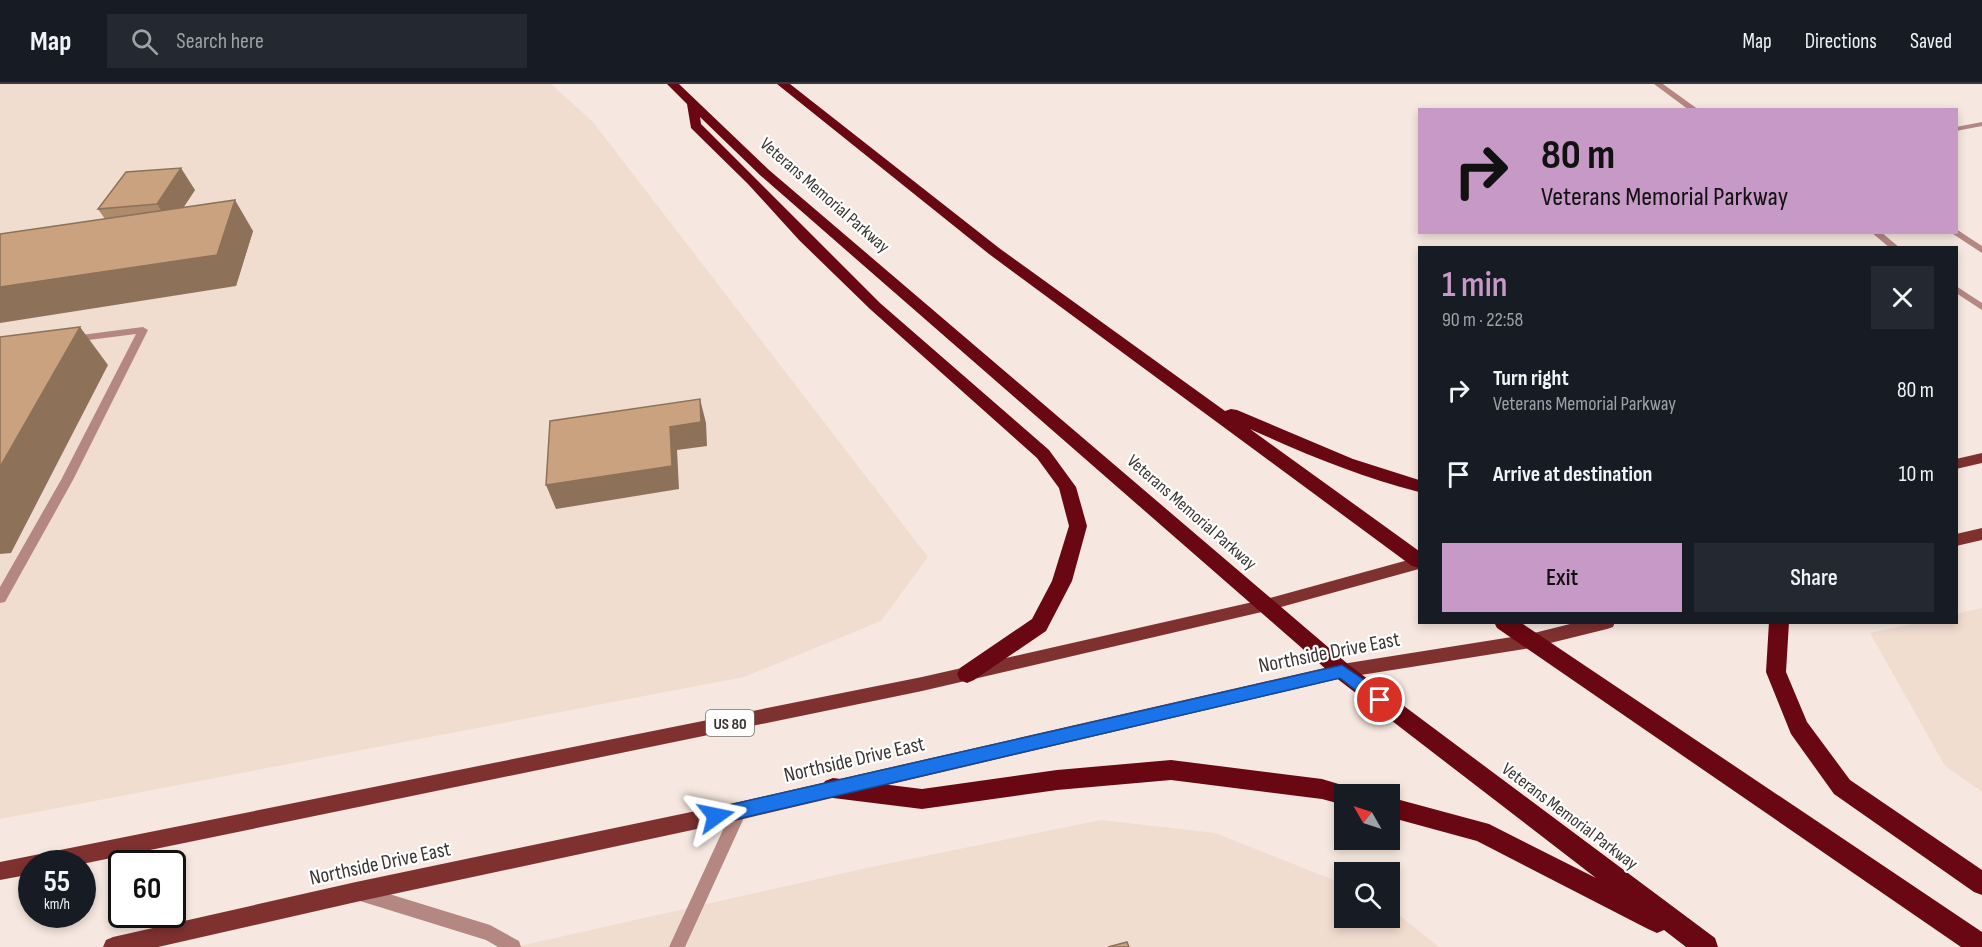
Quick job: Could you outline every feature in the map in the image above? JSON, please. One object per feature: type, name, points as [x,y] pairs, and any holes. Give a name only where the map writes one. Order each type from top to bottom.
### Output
[{"type":"highway","name":"Veterans Memorial Parkway","points":[[673,84],[765,173],[1342,671],[1703,944]]},
{"type":"highway","points":[[783,84],[994,251],[1418,561]]},
{"type":"highway","points":[[693,104],[695,125],[753,181],[804,237],[875,306],[1043,454],[1067,488],[1078,526],[1062,581],[1039,625],[967,674]]},
{"type":"highway","points":[[1194,397],[1292,441],[1391,479],[1418,486]]},
{"type":"highway","points":[[1507,624],[1982,947]]},
{"type":"highway","points":[[1779,624],[1776,672],[1799,727],[1842,787],[1982,884]]},
{"type":"highway","points":[[833,788],[922,800],[1057,780],[1171,770],[1334,792]]},
{"type":"highway","points":[[1400,810],[1481,832],[1703,944]]},
{"type":"main road","points":[[1958,464],[1982,458]]},
{"type":"main road","points":[[1958,540],[1982,534]]},
{"type":"main road","name":"US 80","points":[[96,852],[967,674],[1266,605],[1418,562]]},
{"type":"main road","name":"Northside Drive East","points":[[113,947],[356,892],[739,811],[1342,671],[1530,641],[1599,624]]},
{"type":"main road","points":[[0,872],[18,868]]},
{"type":"street","points":[[1658,84],[1692,108]]},
{"type":"street","points":[[1958,129],[1982,124]]},
{"type":"street","points":[[1958,233],[1982,250]]},
{"type":"street","points":[[1878,234],[1893,246]]},
{"type":"street","points":[[1958,290],[1982,307]]},
{"type":"street","points":[[0,598],[68,480],[143,330],[66,339]]},
{"type":"street","points":[[677,947],[739,811]]},
{"type":"street","points":[[356,892],[490,933],[513,947]]},
{"type":"shaded area","points":[[0,84],[551,84],[593,122],[928,557],[881,621],[744,677],[0,819]]},
{"type":"shaded area","points":[[1982,608],[1982,792],[1945,766],[1870,633],[1912,624],[1958,624],[1958,614]]},
{"type":"shaded area","points":[[1101,820],[1215,833],[1334,880],[1334,928],[1400,928],[1400,916],[1439,947],[515,947],[871,867]]},
{"type":"building","points":[[181,168],[157,204],[98,209],[126,172]]},
{"type":"building","points":[[235,200],[217,255],[0,287],[0,234]]},
{"type":"building","points":[[80,327],[0,467],[0,337]]},
{"type":"building","points":[[700,399],[701,422],[670,427],[672,466],[546,485],[550,421]]},
{"type":"building","points":[[1127,942],[1129,947],[1108,947]]},
{"type":"route","points":[[716,816],[1342,671],[1380,700]]}]
